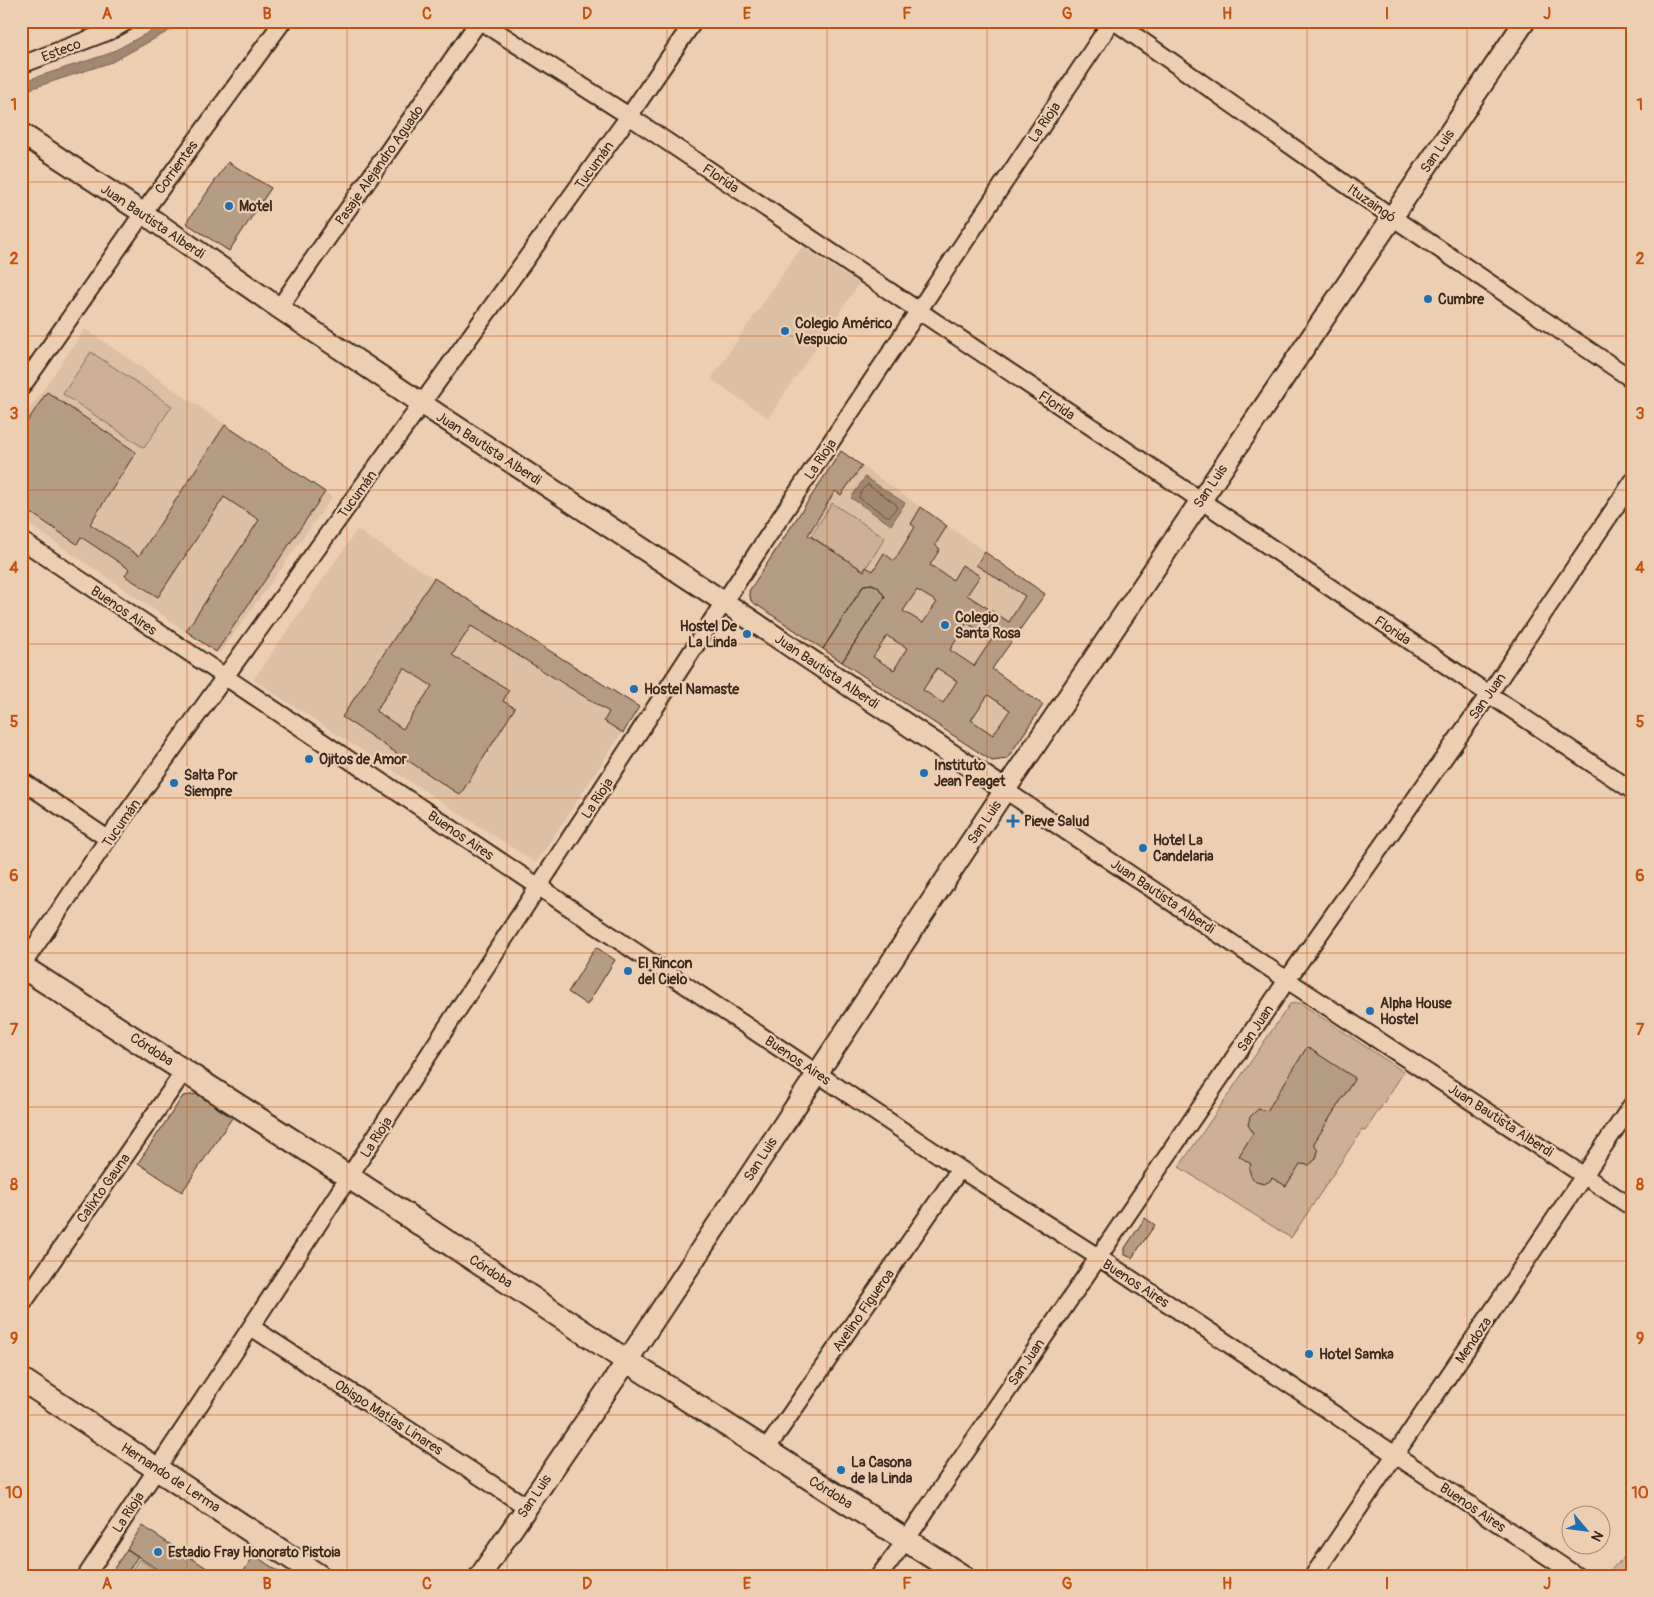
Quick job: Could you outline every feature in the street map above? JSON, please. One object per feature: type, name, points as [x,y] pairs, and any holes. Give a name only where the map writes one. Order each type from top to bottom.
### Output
[{"type":"main road","name":"Córdoba","points":[[21,966],[185,1070],[765,1451],[962,1576]]},
{"type":"main road","name":"Hernando de Lerma","points":[[21,1379],[319,1576]]},
{"type":"street","name":"Esteco","points":[[21,65],[110,32],[128,21]]},
{"type":"street","name":"Corrientes","points":[[21,388],[143,213],[283,21]]},
{"type":"street","name":"Florida","points":[[479,21],[629,116],[1633,791]]},
{"type":"street","name":"Pasaje Alejandro Aguado","points":[[279,308],[479,21]]},
{"type":"street","name":"Tucumán","points":[[21,966],[108,840],[629,116],[694,21]]},
{"type":"street","name":"Ituzaingó","points":[[1113,21],[1392,217],[1633,380]]},
{"type":"street","name":"La Rioja","points":[[86,1576],[539,888],[724,602],[1113,21]]},
{"type":"street","name":"San Luis","points":[[480,1576],[627,1361],[1005,790],[1525,21]]},
{"type":"street","name":"Juan Bautista Alberdi","points":[[21,133],[143,213],[279,308],[422,404],[724,602],[1288,980],[1633,1208]]},
{"type":"street","name":"San Juan","points":[[879,1576],[906,1540],[1288,980],[1489,694],[1633,481]]},
{"type":"street","name":"Buenos Aires","points":[[21,540],[224,678],[960,1169],[1098,1257],[1577,1576]]},
{"type":"street","points":[[21,780],[108,840]]},
{"type":"street","name":"Calixto Gauna","points":[[21,1306],[185,1070]]},
{"type":"street","name":"Mendoza","points":[[1313,1576],[1633,1103]]},
{"type":"street","name":"Avelino Figueroa","points":[[765,1451],[960,1169]]},
{"type":"street","name":"Obispo Matías Linares","points":[[251,1327],[527,1507]]},
{"type":"shaded area","name":"Colegio Américo Vespucio","points":[[802,246],[859,284],[768,418],[711,379]]},
{"type":"shaded area","points":[[85,329],[332,497],[222,651],[216,652],[21,519],[21,421]]},
{"type":"shaded area","points":[[91,352],[172,406],[144,448],[63,394]]},
{"type":"shaded area","name":"Colegio Santa Rosa","points":[[841,451],[1045,594],[992,669],[1043,705],[1007,759],[992,761],[751,601],[749,591]]},
{"type":"shaded area","points":[[832,503],[885,538],[864,571],[811,536]]},
{"type":"shaded area","points":[[357,530],[639,707],[536,863],[253,680]]},
{"type":"shaded area","points":[[1300,1003],[1404,1072],[1365,1131],[1362,1130],[1291,1238],[1179,1167],[1290,1004]]},
{"type":"shaded area","points":[[1633,1549],[1633,1576],[1604,1576]]},
{"type":"shaded area","points":[[139,1559],[164,1576],[128,1576]]},
{"type":"water","points":[[170,21],[187,21],[112,62],[21,92],[21,82],[108,54]]},
{"type":"water","points":[[865,477],[905,503],[891,525],[851,498]]},
{"type":"building","name":"Motel","points":[[228,162],[271,188],[229,251],[186,223]]},
{"type":"building","points":[[47,392],[136,452],[90,524],[139,556],[225,425],[325,492],[216,652],[186,631],[259,520],[224,497],[158,597],[125,576],[129,569],[81,537],[77,544],[21,506],[21,431]]},
{"type":"building","name":"Colegio Santa Rosa","points":[[841,451],[862,466],[841,495],[835,491],[808,535],[864,571],[866,567],[873,571],[884,553],[894,561],[915,527],[911,524],[921,507],[947,526],[935,545],[940,549],[930,565],[953,580],[962,565],[980,576],[967,595],[1009,622],[1025,596],[976,565],[985,552],[1045,594],[992,669],[1043,705],[1007,759],[992,761],[842,662],[885,597],[878,587],[872,584],[864,585],[823,649],[751,601],[749,591]],"holes":[[[917,590],[937,602],[923,623],[903,611]],[[967,623],[992,639],[974,666],[950,650]],[[887,636],[907,648],[894,670],[873,657]],[[937,668],[957,681],[943,703],[923,690]],[[988,695],[1010,710],[993,735],[971,720]]]},
{"type":"building","points":[[434,578],[639,707],[623,733],[604,721],[609,712],[471,626],[452,655],[509,690],[503,701],[515,708],[460,795],[342,717]],"holes":[[[404,668],[432,686],[403,729],[376,711]]]},
{"type":"building","points":[[872,584],[878,587],[885,597],[842,662],[823,649],[864,585]]},
{"type":"building","points":[[596,947],[615,960],[587,1005],[568,992]]},
{"type":"building","points":[[1307,1047],[1355,1078],[1314,1143],[1318,1151],[1316,1159],[1309,1165],[1300,1164],[1286,1186],[1272,1178],[1264,1184],[1256,1182],[1251,1176],[1249,1169],[1251,1164],[1239,1156],[1253,1133],[1248,1125],[1250,1117],[1258,1109],[1267,1111]]},
{"type":"building","points":[[197,1094],[232,1118],[182,1192],[138,1163],[183,1096]]},
{"type":"building","points":[[1145,1218],[1155,1225],[1132,1258],[1125,1255],[1125,1248]]},
{"type":"building","name":"Estadio Fray Honorato Pistoia","points":[[142,1526],[219,1576],[167,1576],[127,1549]]},
{"type":"building","points":[[127,1549],[138,1556],[125,1576],[109,1576]]},
{"type":"building","points":[[254,1555],[285,1576],[252,1576],[244,1571]]},
{"type":"place","name":"Motel","points":[[229,206]]},
{"type":"place","name":"Cumbre","points":[[1428,299]]},
{"type":"place","name":"Colegio Américo Vespucio","points":[[785,331]]},
{"type":"place","name":"Colegio Santa Rosa","points":[[945,625]]},
{"type":"place","name":"Hostel De La Linda","points":[[747,634]]},
{"type":"place","name":"Hostel Namaste","points":[[634,689]]},
{"type":"place","name":"Ojitos de Amor","points":[[309,759]]},
{"type":"place","name":"Instituto Jean Peaget","points":[[924,773]]},
{"type":"place","name":"Salta Por Siempre","points":[[174,783]]},
{"type":"place","name":"Pieve Salud","points":[[1013,821]]},
{"type":"place","name":"Hotel La Candelaria","points":[[1143,848]]},
{"type":"place","name":"El Rincon del Cielo","points":[[628,971]]},
{"type":"place","name":"Alpha House Hostel","points":[[1370,1011]]},
{"type":"place","name":"Hotel Samka","points":[[1309,1354]]},
{"type":"place","name":"La Casona de la Linda","points":[[841,1470]]},
{"type":"place","name":"Estadio Fray Honorato Pistoia","points":[[158,1552]]}]
